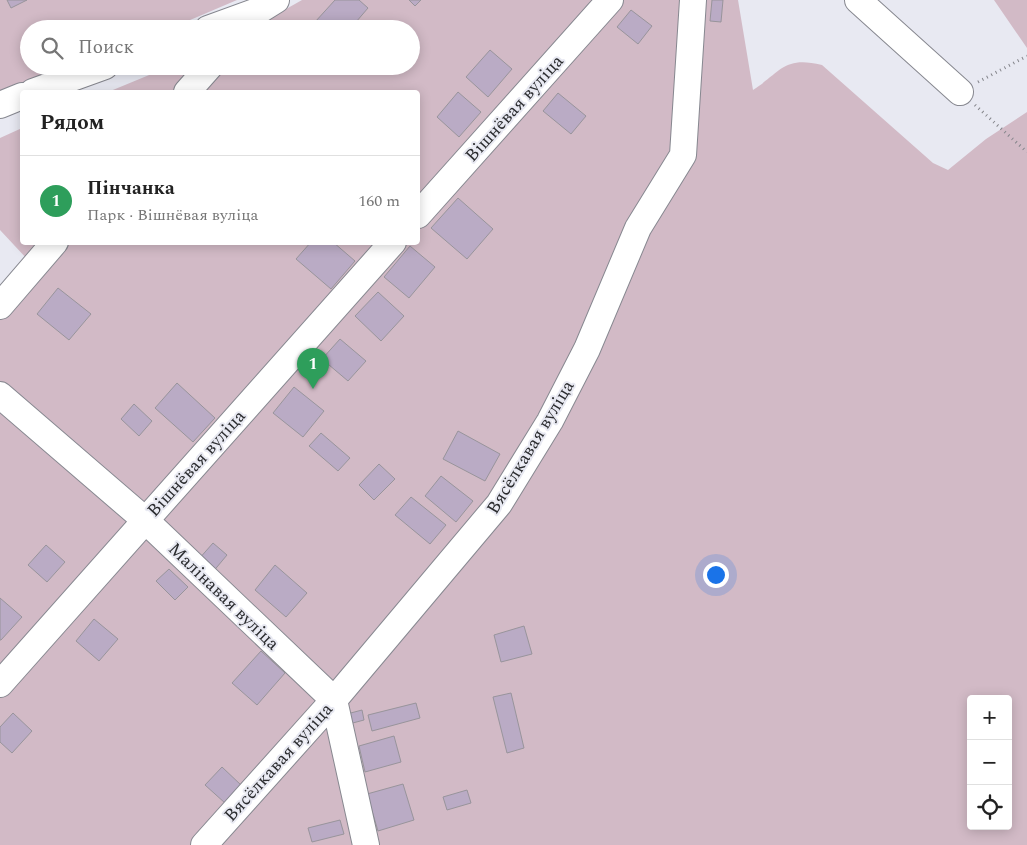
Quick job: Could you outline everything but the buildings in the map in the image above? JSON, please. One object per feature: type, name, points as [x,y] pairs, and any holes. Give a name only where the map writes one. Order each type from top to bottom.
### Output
[{"type":"street","name":"Вішнёвая вуліца","points":[[420,213],[610,0]]},
{"type":"street","name":"Вясёлкавая вуліца","points":[[204,845],[334,700],[499,504],[550,421],[587,349],[638,228],[682,155],[693,0]]},
{"type":"street","points":[[858,0],[960,92]]},
{"type":"street","points":[[237,20],[260,13]]},
{"type":"street","points":[[39,90],[80,75]]},
{"type":"street","points":[[189,90],[202,75]]},
{"type":"street","points":[[0,104],[20,97]]},
{"type":"street","points":[[0,306],[53,245]]},
{"type":"street","name":"Вішнёвая вуліца","points":[[0,684],[390,245]]},
{"type":"street","name":"Малінавая вуліца","points":[[0,395],[144,520],[334,700]]},
{"type":"street","points":[[334,700],[366,845]]},
{"type":"path","points":[[1027,56],[960,92],[1027,152]]},
{"type":"shaded area","points":[[0,0],[237,0],[190,20],[20,20],[20,75],[52,75],[0,93]]},
{"type":"shaded area","points":[[302,0],[738,0],[753,90],[778,71],[791,64],[799,62],[822,65],[933,163],[948,170],[986,139],[1027,112],[1027,845],[0,845],[0,291],[28,260],[0,230],[0,138],[20,129],[20,245],[420,245],[420,90],[113,90],[149,75],[420,75],[420,20],[267,20]]},
{"type":"shaded area","points":[[994,0],[1027,0],[1027,48]]},
{"type":"place","name":"Пінчанка","points":[[313,389]]}]
